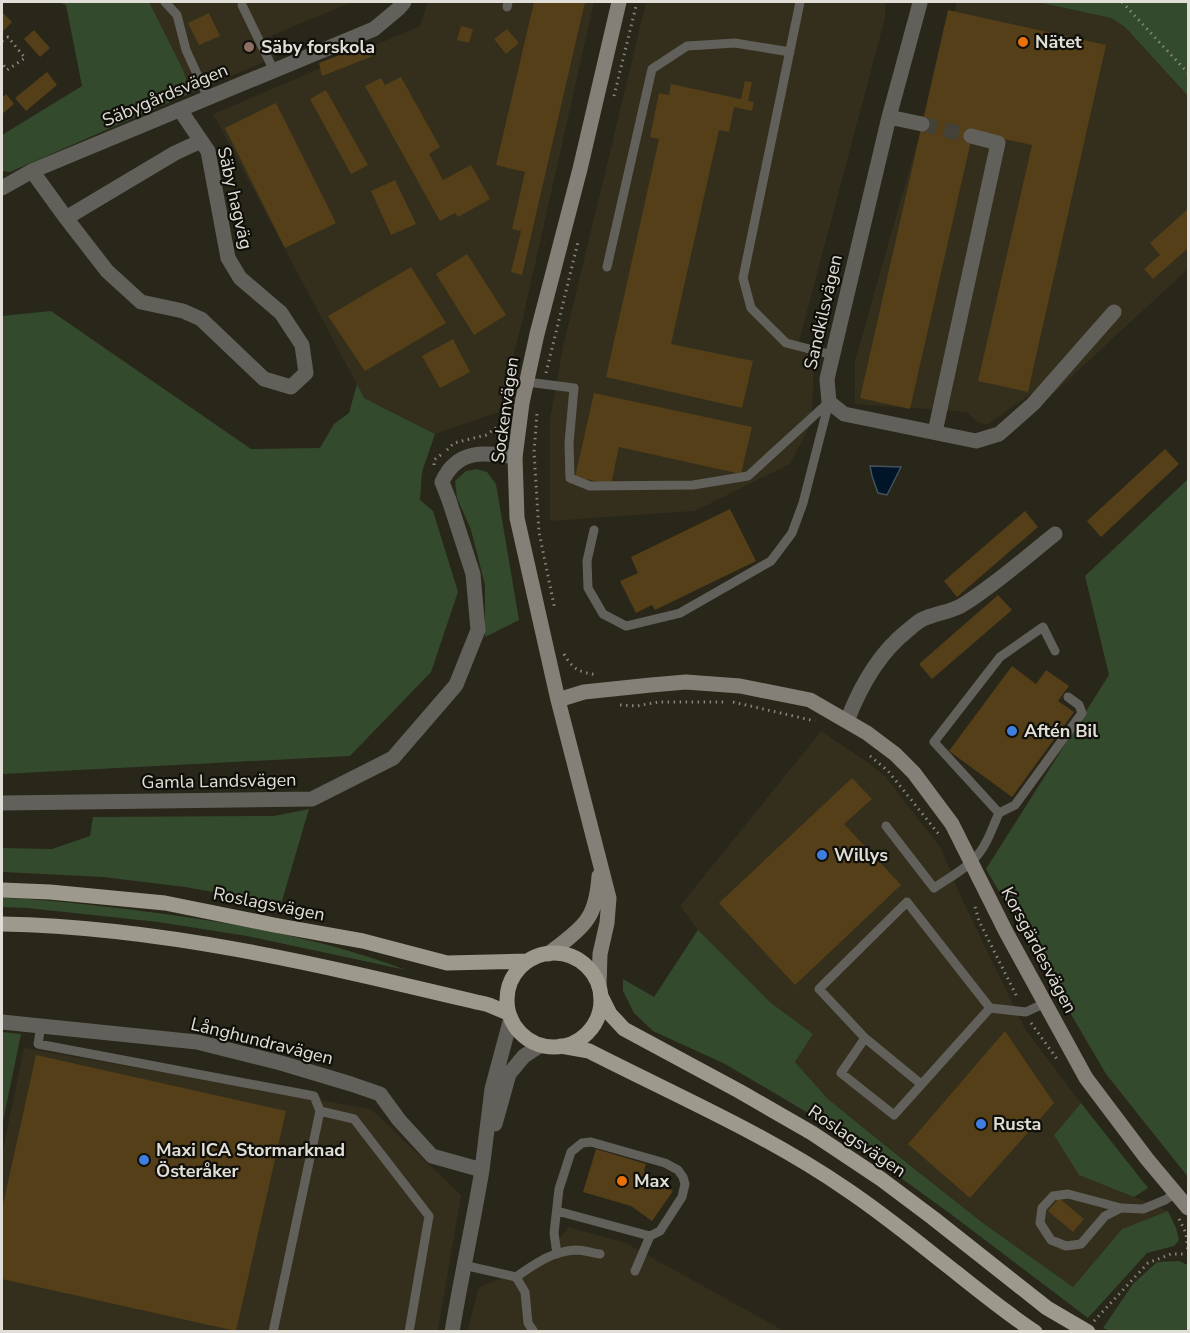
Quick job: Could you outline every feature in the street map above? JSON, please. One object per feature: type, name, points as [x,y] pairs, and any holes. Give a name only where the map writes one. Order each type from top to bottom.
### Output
[{"type":"main road","name":"Roslagsvägen","points":[[2,890],[50,892],[165,903],[363,941],[447,963],[528,962]]},
{"type":"main road","points":[[2,924],[95,929],[246,951],[390,981],[489,1005],[510,1015]]},
{"type":"main road","points":[[548,954],[570,956],[588,968],[595,976],[600,991],[601,1006],[594,1024],[580,1039],[571,1044],[551,1047],[531,1041],[523,1035],[510,1015],[507,998],[513,977],[520,968],[538,956],[548,954]]},
{"type":"main road","name":"Roslagsvägen","points":[[600,991],[610,1014],[624,1029],[812,1132],[916,1205],[1047,1308],[1091,1326]]},
{"type":"main road","points":[[561,1046],[589,1051],[747,1130],[797,1158],[845,1188],[1035,1332]]},
{"type":"street","name":"Säbygårdsvägen","points":[[2,188],[32,171],[374,29],[404,2]]},
{"type":"street","name":"Sockenvägen","points":[[600,991],[600,954],[607,923],[609,898],[558,700],[517,518],[515,457],[522,403],[537,334],[580,169],[619,2]]},
{"type":"street","name":"Sandkilsvägen","points":[[829,402],[827,379],[889,117],[920,3],[918,2]]},
{"type":"street","name":"Säby hagväg","points":[[32,171],[107,271],[141,302],[183,311],[201,319],[264,379],[291,387],[306,373],[302,345],[281,313],[240,278],[228,258],[208,151],[180,110]]},
{"type":"street","points":[[889,117],[922,124]]},
{"type":"street","points":[[935,432],[998,143],[972,136]]},
{"type":"street","points":[[66,218],[175,153],[201,141]]},
{"type":"street","points":[[829,402],[844,414],[976,441],[999,434],[1033,404],[1114,312]]},
{"type":"street","name":"Gamla Landsvägen","points":[[2,803],[312,799],[393,758],[456,685],[478,630],[473,574],[442,482],[447,470],[468,455],[493,453],[515,457]]},
{"type":"street","points":[[847,721],[875,665],[893,642],[920,621],[936,613],[962,606],[1055,534]]},
{"type":"street","name":"Korsgärdesvägen","points":[[558,700],[606,688],[686,682],[740,686],[810,700],[867,733],[895,754],[914,773],[952,824],[1006,932],[1086,1078],[1147,1159],[1171,1197],[1188,1208]]},
{"type":"street","name":"Sockenvägen","points":[[548,954],[588,919],[598,893],[600,861]]},
{"type":"street","points":[[452,1332],[482,1170],[492,1089],[510,1015]]},
{"type":"street","name":"Långhundravägen","points":[[2,1022],[197,1042],[281,1063],[380,1094],[432,1156],[482,1170]]},
{"type":"street","points":[[482,1170],[509,1074],[524,1056],[541,1045]]},
{"type":"lane","points":[[165,2],[177,15],[186,50],[208,98]]},
{"type":"lane","points":[[800,2],[743,278],[751,308],[786,343],[833,355]]},
{"type":"lane","points":[[242,4],[274,71]]},
{"type":"lane","points":[[607,267],[652,69],[687,46],[735,43],[790,52]]},
{"type":"lane","points":[[527,382],[574,388],[569,443],[570,478],[590,486],[693,485],[748,476],[829,402]]},
{"type":"lane","points":[[594,530],[587,561],[588,588],[603,614],[626,626],[680,614],[771,561],[792,533],[803,503],[829,402]]},
{"type":"lane","points":[[999,813],[934,742],[1000,657],[1043,627],[1055,651]]},
{"type":"lane","points":[[886,826],[934,888],[971,862],[981,851],[999,813],[1015,805],[1082,713],[1079,705],[1068,697]]},
{"type":"lane","points":[[921,1084],[865,1038],[819,989],[907,902],[990,1008],[1026,1012],[1045,1003]]},
{"type":"lane","points":[[865,1038],[841,1072],[894,1115],[990,1008]]},
{"type":"lane","points":[[41,1026],[38,1044],[314,1096],[320,1111],[273,1332]]},
{"type":"lane","points":[[320,1111],[354,1119],[429,1216],[409,1332]]},
{"type":"lane","points":[[557,1254],[554,1233],[559,1189],[571,1152],[582,1143],[591,1142],[665,1163],[678,1170],[684,1177],[682,1197],[660,1231],[650,1236],[634,1271]]},
{"type":"lane","points":[[1121,1208],[1105,1215],[1081,1244],[1066,1246],[1051,1240],[1040,1223],[1042,1208],[1053,1196],[1068,1194],[1121,1208],[1143,1209],[1171,1197]]},
{"type":"lane","points":[[557,1211],[650,1236]]},
{"type":"lane","points":[[516,1277],[551,1255],[576,1250],[600,1254]]},
{"type":"lane","points":[[463,1265],[516,1277],[525,1292],[528,1323],[534,1332]]},
{"type":"path","points":[[612,106],[638,2]]},
{"type":"path","points":[[1122,2],[1188,74]]},
{"type":"path","points":[[2,41],[8,37],[25,58],[8,70],[2,63]]},
{"type":"path","points":[[555,610],[539,532],[534,452],[538,405],[580,234]]},
{"type":"path","points":[[434,471],[434,460],[454,443],[486,435]]},
{"type":"path","points":[[564,654],[571,666],[587,673],[601,675],[606,688]]},
{"type":"path","points":[[618,705],[636,706],[659,702],[731,702],[817,721]]},
{"type":"path","points":[[864,751],[888,771],[945,842]]},
{"type":"path","points":[[973,899],[979,921],[1010,983],[1034,1027],[1059,1063]]},
{"type":"path","points":[[1091,1326],[1148,1263],[1171,1254],[1188,1254],[1186,1233],[1171,1197]]},
{"type":"shaded area","points":[[149,2],[353,2],[268,37],[276,57],[191,93],[183,70]]},
{"type":"shaded area","points":[[428,2],[594,2],[523,318],[499,412],[435,434],[364,398],[213,114],[420,26]]},
{"type":"shaded area","points":[[646,2],[885,2],[885,18],[799,342],[815,349],[811,424],[790,464],[695,511],[550,521],[550,419],[563,347]]},
{"type":"shaded area","points":[[957,2],[1037,2],[1111,18],[1125,27],[1188,96],[1188,269],[1042,404],[1032,393],[987,425],[976,421],[968,412],[855,404],[855,361]]},
{"type":"shaded area","points":[[821,731],[884,775],[941,848],[962,899],[1025,1029],[1081,1103],[1054,1135],[1079,1174],[1168,1211],[1122,1229],[1073,1287],[983,1223],[828,1099],[795,1062],[813,1034],[771,1003],[698,930],[680,906]]},
{"type":"shaded area","points":[[24,1048],[371,1109],[461,1195],[438,1331],[2,1332],[2,1154]]},
{"type":"shaded area","points":[[569,1227],[626,1243],[784,1331],[467,1332],[479,1287],[541,1262]]},
{"type":"green space","points":[[58,2],[149,2],[183,70],[191,93],[10,172],[2,171],[2,135],[82,86],[66,5]]},
{"type":"green space","points":[[1037,2],[1188,2],[1188,96],[1125,27],[1111,18]]},
{"type":"green space","points":[[51,311],[251,449],[320,448],[334,424],[349,413],[357,384],[364,398],[435,434],[422,472],[420,500],[433,511],[458,592],[431,672],[350,756],[2,774],[2,316]]},
{"type":"green space","points":[[477,469],[487,472],[496,484],[519,620],[485,637],[485,585],[471,530],[457,498],[455,481],[466,471]]},
{"type":"green space","points":[[1188,479],[1188,1177],[1106,1074],[986,869],[1109,675],[1085,576]]},
{"type":"green space","points":[[309,809],[281,904],[185,887],[103,877],[2,872],[2,848],[52,849],[90,836],[93,817],[274,816]]},
{"type":"green space","points":[[2,898],[101,906],[238,925],[339,948],[406,970],[247,936],[158,922],[2,907]]},
{"type":"green space","points":[[698,930],[771,1003],[813,1034],[795,1062],[828,1099],[983,1223],[1073,1287],[1122,1229],[1168,1211],[1179,1240],[1174,1246],[1147,1253],[1088,1318],[825,1123],[725,1064],[653,1031],[634,1013],[623,991],[623,979],[654,997]]},
{"type":"green space","points":[[2,1032],[21,1034],[2,1126]]},
{"type":"green space","points":[[1081,1103],[1148,1188],[1134,1197],[1079,1175],[1054,1135]]},
{"type":"green space","points":[[1179,1261],[1188,1265],[1188,1328],[1184,1332],[1112,1332],[1103,1328],[1133,1284],[1157,1262]]},
{"type":"water","points":[[870,466],[901,467],[887,495],[878,493]]},
{"type":"building","points":[[534,2],[585,2],[522,275],[511,272],[521,231],[512,229],[525,172],[496,165]]},
{"type":"building","points":[[948,10],[1106,45],[1028,392],[978,381],[1032,145],[973,132],[910,409],[860,398]]},
{"type":"building","points":[[3,13],[12,22],[2,32],[2,15]]},
{"type":"building","points":[[209,13],[220,36],[199,45],[188,23]]},
{"type":"building","points":[[461,26],[473,29],[469,43],[457,40]]},
{"type":"building","points":[[507,29],[519,43],[506,54],[494,39]]},
{"type":"building","points":[[34,30],[50,48],[40,57],[24,39]]},
{"type":"building","points":[[366,45],[373,56],[322,76],[319,63]]},
{"type":"building","points":[[47,72],[57,85],[26,111],[15,98]]},
{"type":"building","points":[[401,77],[440,147],[429,154],[443,180],[471,165],[490,199],[458,217],[455,213],[440,221],[365,86],[381,78],[385,85]]},
{"type":"building","points":[[745,81],[752,82],[748,101],[754,102],[752,111],[734,107],[729,132],[719,130],[671,344],[753,361],[742,408],[606,377],[659,139],[650,137],[659,93],[669,95],[671,84],[741,99]]},
{"type":"building","points":[[326,90],[368,165],[351,174],[310,99]]},
{"type":"building","points":[[6,94],[14,104],[2,114],[2,98]]},
{"type":"building","points":[[276,103],[336,223],[285,248],[225,128]]},
{"type":"building","points":[[395,180],[416,224],[391,235],[371,191]]},
{"type":"building","points":[[1188,209],[1188,248],[1153,279],[1144,269],[1160,255],[1150,243]]},
{"type":"building","points":[[467,254],[506,315],[474,335],[436,274]]},
{"type":"building","points":[[411,267],[446,323],[365,371],[328,316]]},
{"type":"building","points":[[453,339],[470,372],[440,388],[422,356]]},
{"type":"building","points":[[594,393],[752,427],[741,474],[619,447],[611,484],[575,477]]},
{"type":"building","points":[[1165,449],[1179,464],[1101,537],[1087,521]]},
{"type":"building","points":[[730,509],[756,561],[655,610],[652,605],[636,613],[620,581],[638,573],[631,557]]},
{"type":"building","points":[[1025,511],[1038,527],[957,597],[944,581]]},
{"type":"building","points":[[998,595],[1012,610],[932,679],[919,664]]},
{"type":"building","name":"Aftén Bil","points":[[1012,666],[1036,684],[1046,670],[1069,686],[1058,701],[1074,712],[1012,797],[949,751]]},
{"type":"building","name":"Willys","points":[[852,778],[872,799],[844,824],[901,885],[795,985],[719,903]]},
{"type":"building","name":"Rusta","points":[[1005,1031],[1054,1103],[970,1198],[908,1144]]},
{"type":"building","name":"Maxi ICA Stormarknad Österåker","points":[[36,1055],[286,1111],[236,1331],[2,1279],[2,1209]]},
{"type":"building","name":"Max","points":[[596,1149],[646,1164],[644,1171],[673,1191],[652,1221],[631,1206],[583,1192]]},
{"type":"building","points":[[1059,1198],[1084,1219],[1073,1232],[1048,1211]]},
{"type":"tunnel","points":[[922,124],[971,136]]},
{"type":"place","name":"Nätet","points":[[1023,42]]},
{"type":"place","name":"Säby forskola","points":[[249,47]]},
{"type":"place","name":"Aftén Bil","points":[[1012,731]]},
{"type":"place","name":"Willys","points":[[822,855]]},
{"type":"place","name":"Rusta","points":[[981,1124]]},
{"type":"place","name":"Maxi ICA Stormarknad Österåker","points":[[144,1160]]},
{"type":"place","name":"Max","points":[[622,1181]]}]
